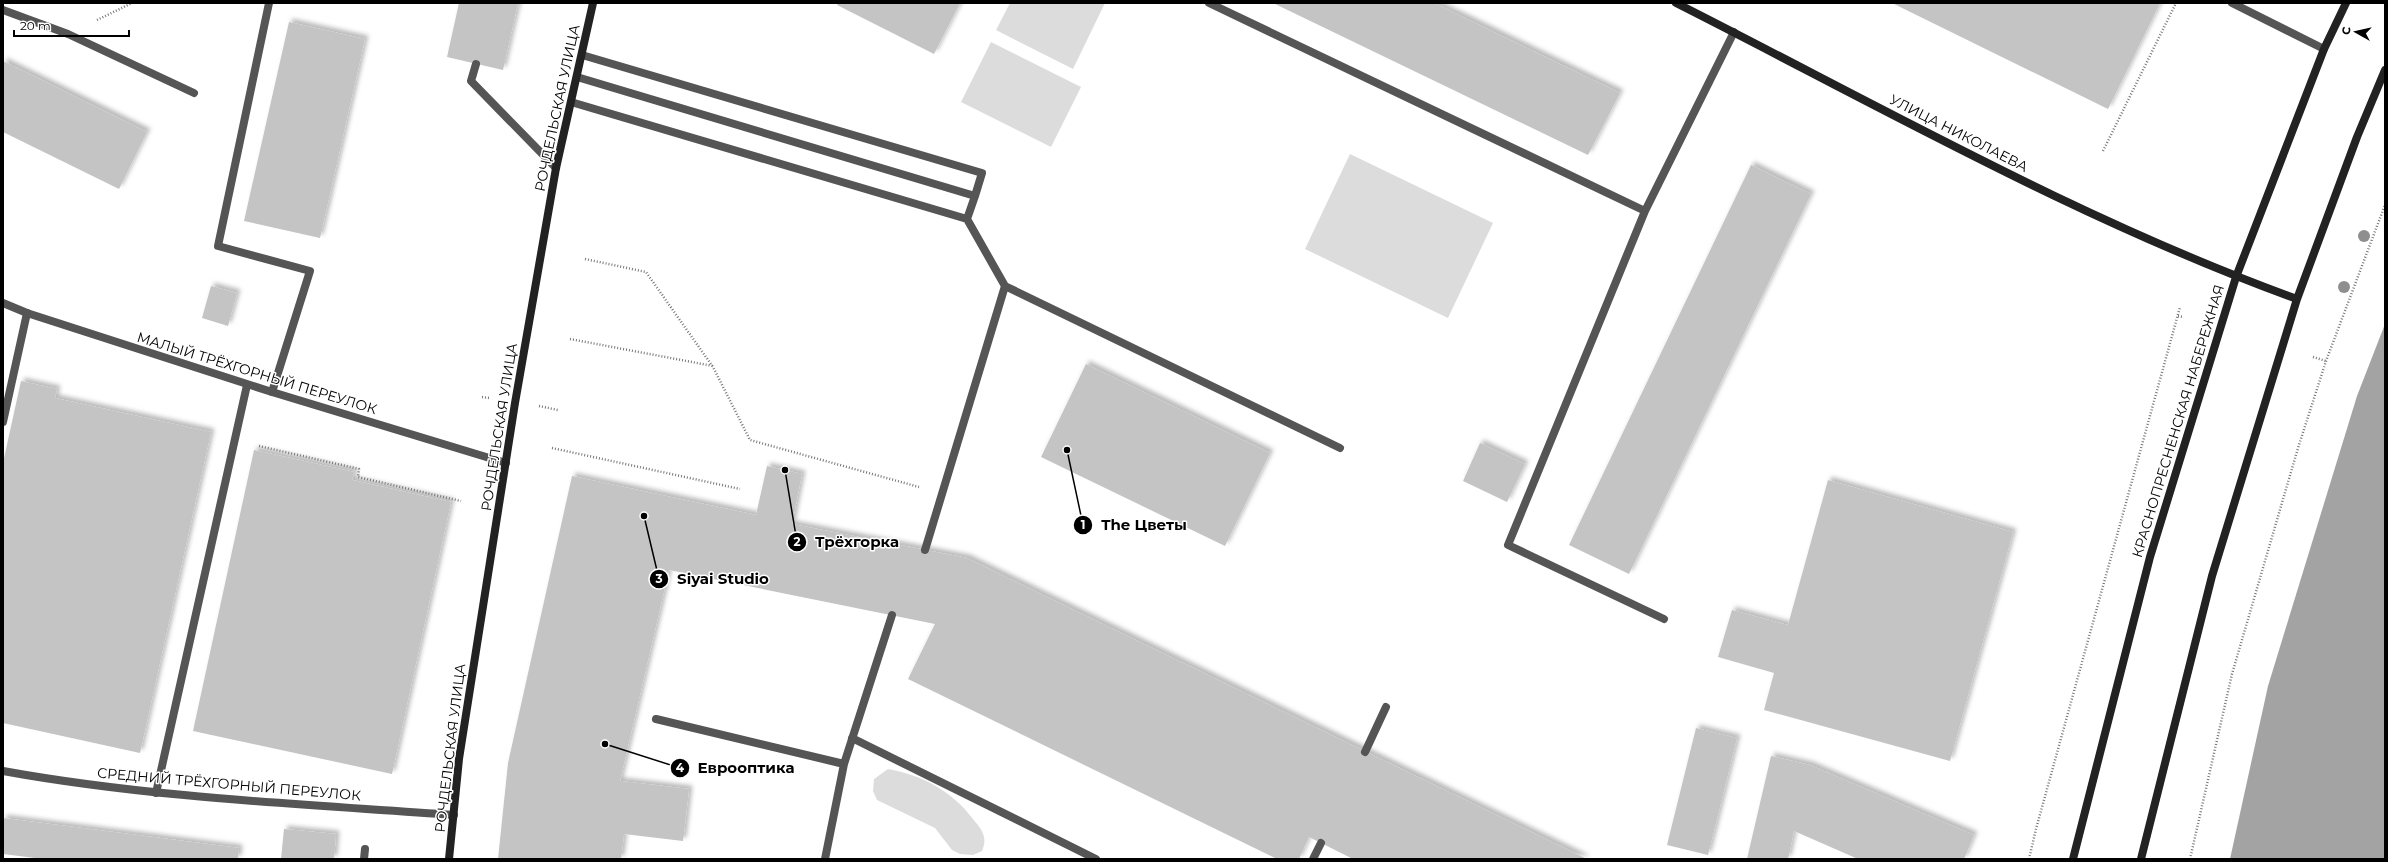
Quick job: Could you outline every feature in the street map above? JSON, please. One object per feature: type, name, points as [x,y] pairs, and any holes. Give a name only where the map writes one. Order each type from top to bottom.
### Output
[{"type":"main road","name":"РОЧДЕЛЬСКАЯ УЛИЦА","points":[[449,859],[459,759],[506,463],[556,168],[593,3]]},
{"type":"main road","name":"УЛИЦА НИКОЛАЕВА","points":[[1676,3],[1981,160],[2192,259],[2297,299]]},
{"type":"main road","name":"КРАСНОПРЕСНЕНСКАЯ НАБЕРЕЖНАЯ","points":[[2073,859],[2150,557],[2236,277],[2324,49],[2346,3]]},
{"type":"main road","points":[[2141,859],[2212,576],[2297,299],[2357,137],[2385,70]]},
{"type":"street","points":[[269,3],[218,246],[310,271],[272,392]]},
{"type":"street","points":[[1209,3],[1645,211]]},
{"type":"street","points":[[2232,3],[2324,49]]},
{"type":"street","points":[[3,10],[68,34],[194,93]]},
{"type":"street","points":[[1664,620],[1508,545],[1645,211],[1734,32]]},
{"type":"street","points":[[582,55],[982,173],[967,219]]},
{"type":"street","points":[[476,64],[471,81],[556,168]]},
{"type":"street","points":[[577,77],[975,196]]},
{"type":"street","points":[[571,102],[967,219],[1005,286],[1340,448]]},
{"type":"street","points":[[925,550],[1005,286]]},
{"type":"street","name":"МАЛЫЙ ТРЁХГОРНЫЙ ПЕРЕУЛОК","points":[[3,303],[27,313],[272,392],[506,463]]},
{"type":"street","points":[[3,422],[27,313]]},
{"type":"street","points":[[156,792],[247,384]]},
{"type":"street","points":[[825,859],[844,764],[892,615]]},
{"type":"street","points":[[1365,752],[1386,707]]},
{"type":"street","points":[[656,719],[844,764]]},
{"type":"street","points":[[852,738],[1096,859]]},
{"type":"street","name":"СРЕДНИЙ ТРЁХГОРНЫЙ ПЕРЕУЛОК","points":[[3,771],[60,781],[156,792],[454,815]]},
{"type":"street","points":[[1313,859],[1321,843]]},
{"type":"street","points":[[364,859],[365,849]]},
{"type":"path","points":[[68,34],[132,3]]},
{"type":"path","points":[[2103,151],[2176,3]]},
{"type":"path","points":[[2190,859],[2232,674],[2326,361],[2385,205]]},
{"type":"path","points":[[586,259],[646,272],[714,366],[750,440],[942,494]]},
{"type":"path","points":[[2030,859],[2052,768],[2180,307]]},
{"type":"path","points":[[2178,316],[2183,317]]},
{"type":"path","points":[[570,339],[714,366]]},
{"type":"path","points":[[2313,357],[2326,361]]},
{"type":"path","points":[[482,397],[489,398]]},
{"type":"path","points":[[540,406],[558,410]]},
{"type":"path","points":[[257,446],[359,469],[358,477],[462,501]]},
{"type":"path","points":[[552,448],[740,489]]},
{"type":"shaded area","points":[[1010,3],[1105,3],[1073,69],[996,30]]},
{"type":"shaded area","points":[[991,42],[1081,87],[1051,147],[961,102]]},
{"type":"shaded area","points":[[1350,154],[1493,223],[1448,318],[1305,249]]},
{"type":"shaded area","points":[[2385,324],[2385,859],[2230,859],[2268,686],[2357,396]]},
{"type":"shaded area","points":[[888,769],[913,775],[924,780],[946,792],[956,800],[981,830],[984,838],[984,846],[982,851],[973,855],[960,854],[952,850],[935,828],[877,800],[873,791],[874,779]]},
{"type":"building","points":[[459,3],[518,3],[503,70],[447,57]]},
{"type":"building","points":[[838,3],[960,3],[934,54],[837,5]]},
{"type":"building","points":[[1273,3],[1434,3],[1620,93],[1588,155]]},
{"type":"building","points":[[1892,3],[2073,4],[2160,3],[2108,109]]},
{"type":"building","points":[[289,22],[365,39],[320,238],[244,221]]},
{"type":"building","points":[[3,61],[147,132],[119,189],[3,132]]},
{"type":"building","points":[[1751,165],[1811,194],[1629,574],[1569,545]]},
{"type":"building","points":[[211,286],[237,293],[228,326],[202,318]]},
{"type":"building","points":[[1086,364],[1270,453],[1225,546],[1041,457]]},
{"type":"building","points":[[21,381],[57,389],[55,398],[211,432],[140,753],[3,723],[3,463]]},
{"type":"building","points":[[1480,443],[1525,464],[1507,502],[1463,481]]},
{"type":"building","points":[[254,450],[354,472],[352,480],[451,502],[392,774],[193,731]]},
{"type":"building","points":[[767,466],[802,474],[792,524],[967,558],[1587,859],[1353,859],[1309,837],[1299,859],[1277,859],[908,679],[935,624],[669,570],[620,781],[689,789],[683,841],[624,834],[621,859],[498,859],[508,763],[572,476],[756,515]]},
{"type":"building","points":[[1828,480],[2013,532],[1950,761],[1764,710],[1774,673],[1718,657],[1732,610],[1788,625]]},
{"type":"building","points":[[1696,728],[1737,738],[1708,855],[1667,845]]},
{"type":"building","points":[[1771,756],[1810,765],[1974,835],[1964,859],[1858,859],[1794,831],[1788,859],[1747,859]]},
{"type":"building","points":[[3,818],[239,848],[238,859],[43,859],[3,854]]},
{"type":"building","points":[[284,829],[336,834],[334,859],[281,859]]},
{"type":"place","name":"The Цветы","points":[[1067,450]]},
{"type":"place","name":"Трёхгорка","points":[[785,470]]},
{"type":"place","name":"Siyai Studio","points":[[644,516]]},
{"type":"place","name":"Еврооптика","points":[[605,744]]}]
